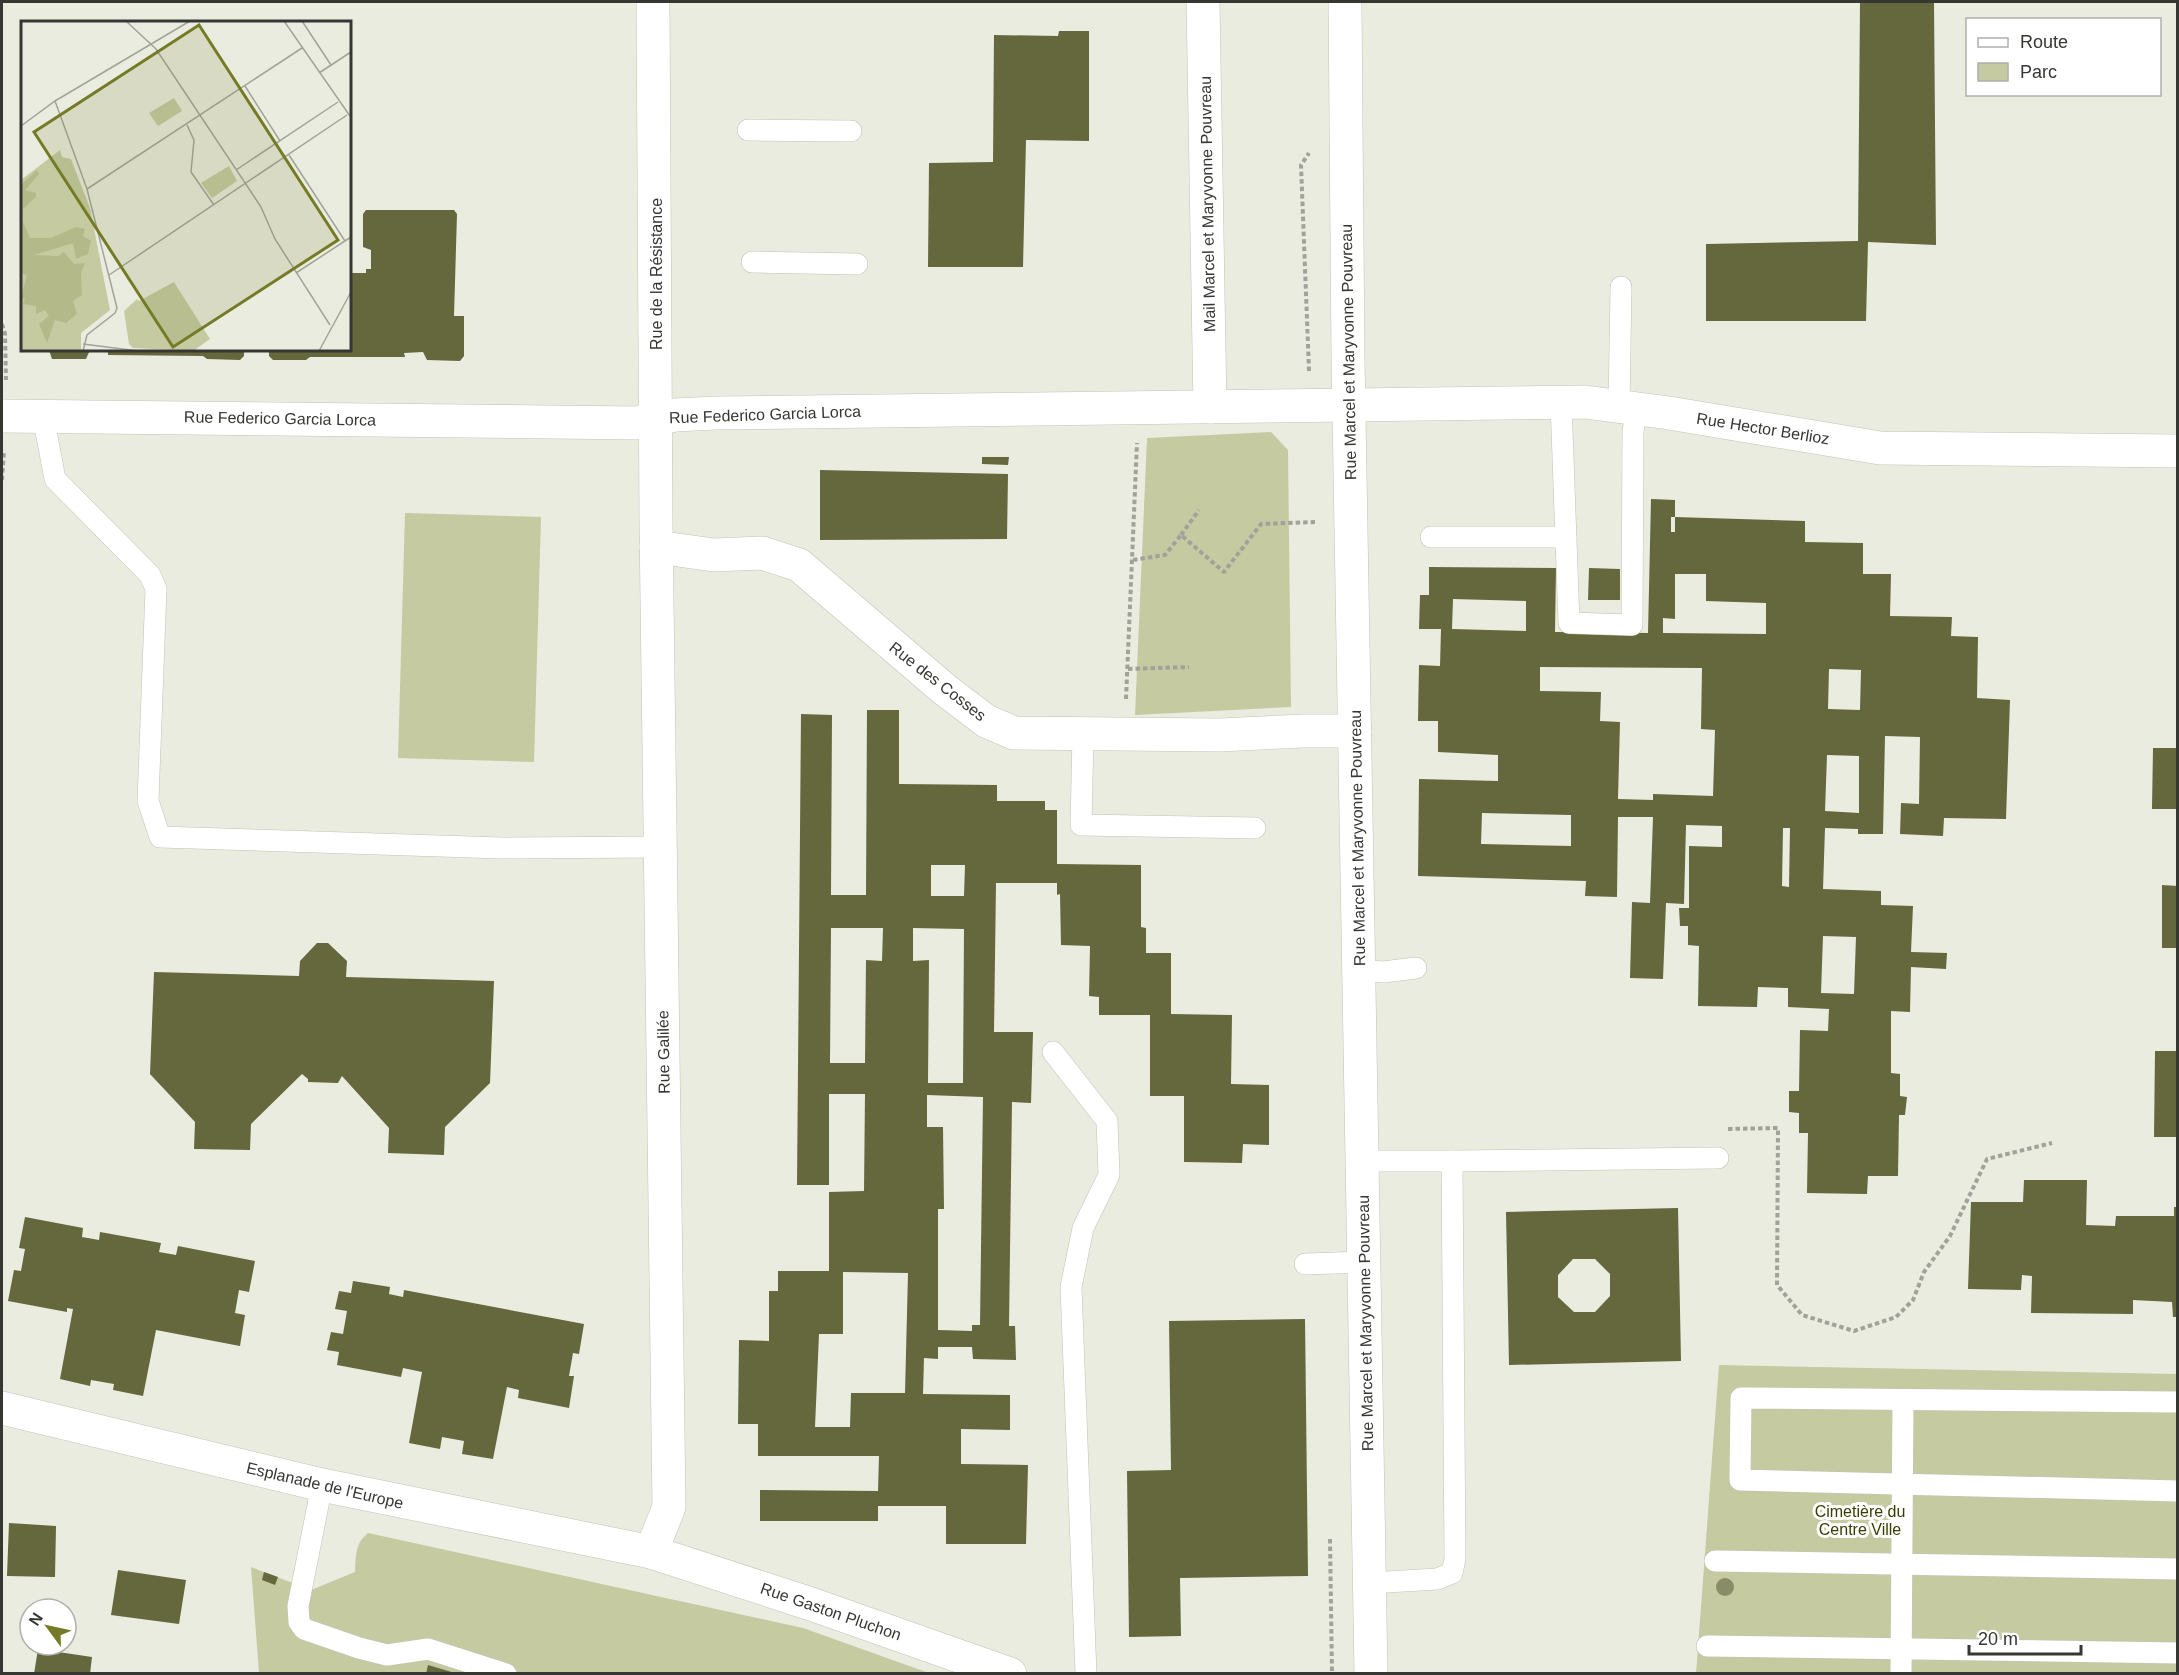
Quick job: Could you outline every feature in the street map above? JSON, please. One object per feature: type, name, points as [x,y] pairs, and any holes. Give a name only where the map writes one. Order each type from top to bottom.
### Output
[{"type":"street","name":"Rue de la Résistance","points":[[653,2],[656,547]]},
{"type":"street","name":"Mail Marcel et Maryvonne Pouvreau","points":[[1203,2],[1210,407]]},
{"type":"street","name":"Rue Marcel et Maryvonne Pouvreau","points":[[1345,2],[1349,404],[1371,1674]]},
{"type":"street","name":"Rue Hector Berlioz","points":[[1349,404],[1561,402],[1628,408],[1880,448],[2178,451]]},
{"type":"street","name":"Rue Federico Garcia Lorca","points":[[2,416],[636,423],[675,415],[716,413],[1349,404]]},
{"type":"street","name":"Rue Galilée","points":[[651,1552],[669,1507],[656,547]]},
{"type":"street","name":"Rue des Cosses","points":[[656,547],[714,555],[762,553],[799,565],[944,689],[986,721],[1014,734],[1220,735],[1355,731]]},
{"type":"street","name":"Esplanade de l'Europe","points":[[2,1408],[322,1485],[651,1552]]},
{"type":"street","name":"Rue Gaston Pluchon","points":[[651,1552],[811,1604],[1010,1674]]},
{"type":"lane","points":[[748,130],[851,131]]},
{"type":"lane","points":[[752,262],[857,264]]},
{"type":"lane","points":[[1561,402],[1569,623],[1632,625],[1633,432],[1628,408],[1622,287]]},
{"type":"lane","points":[[43,416],[55,479],[150,575],[156,589],[148,801],[160,837],[501,848],[660,847]]},
{"type":"lane","points":[[1431,537],[1566,537]]},
{"type":"lane","points":[[1083,735],[1081,825],[1255,828]]},
{"type":"lane","points":[[1360,970],[1383,972],[1416,968]]},
{"type":"lane","points":[[1053,1052],[1107,1121],[1109,1175],[1083,1228],[1071,1287],[1086,1674]]},
{"type":"lane","points":[[1363,1161],[1718,1158]]},
{"type":"lane","points":[[1370,1583],[1437,1579],[1452,1573],[1455,1559],[1452,1161]]},
{"type":"lane","points":[[1305,1264],[1364,1262]]},
{"type":"lane","points":[[2178,1402],[1741,1398],[1740,1480],[2178,1491]]},
{"type":"lane","points":[[1901,1674],[1903,1400]]},
{"type":"lane","points":[[322,1485],[298,1606],[299,1622],[304,1629],[387,1655],[428,1649],[506,1674]]},
{"type":"lane","points":[[1715,1561],[2178,1569]]},
{"type":"lane","points":[[1707,1646],[2178,1653]]},
{"type":"path","points":[[1125,733],[1138,406]]},
{"type":"path","points":[[1133,560],[1165,555],[1199,510]]},
{"type":"path","points":[[1181,535],[1224,572],[1261,524],[1351,522]]},
{"type":"path","points":[[1128,669],[1189,667]]},
{"type":"path","points":[[1718,1130],[1778,1128],[1777,1285],[1802,1315],[1854,1331],[1896,1317],[1913,1300],[1924,1272],[1950,1236],[1987,1159],[2052,1143]]},
{"type":"green space","points":[[1271,432],[1288,450],[1291,707],[1135,715],[1147,438]]},
{"type":"green space","points":[[405,513],[541,517],[534,762],[398,758]]},
{"type":"green space","name":"Cimetière du Centre Ville","points":[[1719,1365],[2177,1374],[2177,1673],[1696,1674]]},
{"type":"green space","points":[[368,1533],[803,1628],[929,1673],[259,1673],[251,1567],[311,1590],[355,1572],[358,1546]]},
{"type":"building","points":[[1860,3],[1934,3],[1936,245],[1868,242],[1866,321],[1706,321],[1706,244],[1858,241]]},
{"type":"building","points":[[1059,31],[1089,31],[1089,141],[1026,140],[1023,267],[928,267],[929,163],[993,162],[994,35],[1058,36]]},
{"type":"building","points":[[366,210],[454,210],[457,214],[454,316],[464,316],[464,356],[460,361],[427,360],[423,352],[404,353],[405,357],[310,357],[306,360],[273,360],[269,356],[269,351],[351,351],[351,273],[366,273],[366,269],[371,269],[371,250],[363,247],[363,214]]},
{"type":"building","points":[[49,351],[90,351],[86,359],[52,359]]},
{"type":"building","points":[[108,351],[244,351],[244,356],[240,360],[207,359],[203,356],[108,355]]},
{"type":"building","points":[[982,457],[1009,457],[1008,465],[982,464]]},
{"type":"building","points":[[820,470],[1008,474],[1007,539],[820,540]]},
{"type":"building","points":[[1651,499],[1675,500],[1675,517],[1805,521],[1805,542],[1863,543],[1863,574],[1891,574],[1890,616],[1952,617],[1951,636],[1978,637],[1977,698],[2010,700],[2006,819],[1944,818],[1943,836],[1900,834],[1901,803],[1919,804],[1920,737],[1885,736],[1883,834],[1858,834],[1858,829],[1825,828],[1823,889],[1881,891],[1881,905],[1913,906],[1911,952],[1947,953],[1946,969],[1911,967],[1910,1012],[1891,1011],[1891,1073],[1900,1074],[1900,1096],[1907,1097],[1905,1115],[1899,1115],[1898,1176],[1868,1176],[1867,1194],[1807,1193],[1808,1133],[1799,1133],[1799,1113],[1789,1112],[1789,1091],[1799,1091],[1800,1030],[1828,1031],[1829,1009],[1788,1007],[1788,988],[1758,987],[1757,1007],[1698,1006],[1699,946],[1688,945],[1688,926],[1680,926],[1679,908],[1689,908],[1689,846],[1722,847],[1722,826],[1686,825],[1684,904],[1666,903],[1663,979],[1630,978],[1632,902],[1650,903],[1653,817],[1618,817],[1617,897],[1585,896],[1586,881],[1418,876],[1419,779],[1498,781],[1498,755],[1438,752],[1438,721],[1418,721],[1419,665],[1440,666],[1441,629],[1419,629],[1420,595],[1429,595],[1429,567],[1556,568],[1555,632],[1648,633]],"holes":[[[1671,517],[1675,517],[1675,532],[1671,532]],[[1675,574],[1706,574],[1706,601],[1766,603],[1766,634],[1663,633],[1663,618],[1675,619]],[[1453,599],[1526,601],[1526,631],[1452,629]],[[1540,667],[1702,668],[1701,729],[1715,730],[1713,796],[1653,794],[1653,800],[1618,799],[1620,722],[1600,721],[1601,692],[1540,691]],[[1829,669],[1861,670],[1860,710],[1828,709]],[[1827,755],[1859,756],[1859,813],[1825,811]],[[1482,813],[1571,815],[1571,846],[1481,844]],[[1783,828],[1790,828],[1789,887],[1782,886]],[[1823,936],[1856,937],[1854,994],[1821,993]]]},
{"type":"building","points":[[1589,568],[1620,569],[1620,600],[1588,600]]},
{"type":"building","points":[[867,710],[899,710],[899,784],[997,785],[997,801],[1045,801],[1045,810],[1057,810],[1057,864],[1141,865],[1141,927],[1146,928],[1146,953],[1171,953],[1171,1014],[1232,1015],[1231,1084],[1269,1085],[1269,1145],[1243,1144],[1242,1163],[1184,1162],[1184,1096],[1150,1096],[1150,1015],[1099,1015],[1099,997],[1089,996],[1090,946],[1061,945],[1060,894],[1057,895],[1057,883],[996,883],[994,1032],[1033,1032],[1031,1103],[1012,1102],[1009,1326],[1015,1326],[1016,1360],[973,1359],[972,1347],[938,1347],[938,1359],[924,1358],[923,1394],[1010,1395],[1010,1430],[961,1429],[961,1464],[1028,1465],[1026,1544],[946,1544],[946,1506],[878,1506],[878,1521],[760,1521],[760,1490],[878,1491],[879,1456],[758,1456],[758,1424],[738,1424],[739,1340],[769,1341],[769,1291],[778,1291],[778,1271],[829,1271],[829,1192],[864,1191],[865,1094],[829,1094],[829,1185],[797,1185],[801,714],[832,715],[831,895],[866,895]],"holes":[[[931,865],[965,865],[964,896],[931,896]],[[831,928],[883,928],[882,961],[866,960],[865,1063],[830,1063]],[[913,928],[964,929],[963,1083],[928,1083],[929,960],[913,961]],[[927,1095],[983,1097],[980,1325],[972,1325],[972,1331],[938,1330],[938,1209],[944,1209],[943,1127],[927,1127]],[[843,1272],[908,1273],[905,1393],[851,1393],[850,1427],[815,1427],[819,1334],[843,1334]]]},
{"type":"building","points":[[2153,748],[2178,748],[2178,809],[2152,809]]},
{"type":"building","points":[[2162,885],[2178,886],[2178,948],[2162,948]]},
{"type":"building","points":[[317,943],[328,943],[347,961],[346,977],[494,981],[490,1083],[445,1127],[444,1155],[388,1153],[389,1128],[342,1076],[338,1083],[308,1082],[302,1074],[251,1124],[250,1150],[194,1149],[195,1122],[150,1074],[154,972],[299,976],[300,961]]},
{"type":"building","points":[[2155,1051],[2178,1051],[2178,1137],[2154,1137]]},
{"type":"building","points":[[2024,1180],[2087,1180],[2086,1225],[2115,1226],[2116,1216],[2174,1216],[2174,1207],[2178,1207],[2178,1317],[2173,1317],[2172,1302],[2133,1300],[2133,1314],[2031,1313],[2032,1276],[2022,1275],[2021,1290],[1968,1289],[1971,1202],[2023,1202]]},
{"type":"building","points":[[1678,1208],[1681,1361],[1509,1365],[1506,1212]],"holes":[[[1573,1259],[1595,1259],[1610,1274],[1610,1296],[1595,1312],[1574,1312],[1558,1297],[1558,1275]]]},
{"type":"building","points":[[25,1217],[83,1228],[82,1237],[99,1240],[100,1232],[161,1243],[159,1252],[176,1255],[178,1246],[255,1261],[249,1292],[239,1290],[235,1313],[245,1315],[240,1346],[156,1330],[143,1396],[113,1390],[114,1384],[91,1380],[90,1386],[60,1379],[73,1309],[67,1308],[67,1312],[8,1301],[14,1270],[21,1271],[25,1249],[19,1248]]},
{"type":"building","points":[[353,1281],[390,1287],[389,1294],[403,1297],[404,1290],[584,1324],[579,1354],[573,1353],[569,1376],[574,1376],[569,1408],[518,1398],[519,1390],[507,1387],[493,1459],[462,1454],[464,1441],[442,1437],[440,1449],[409,1443],[422,1372],[403,1368],[401,1377],[337,1365],[339,1352],[327,1350],[331,1332],[343,1334],[347,1311],[335,1309],[339,1291],[351,1293]]},
{"type":"building","points":[[1305,1319],[1308,1576],[1180,1578],[1181,1636],[1129,1637],[1127,1471],[1171,1470],[1169,1321]]},
{"type":"building","points":[[9,1523],[56,1526],[55,1577],[7,1576]]},
{"type":"building","points":[[118,1570],[186,1580],[179,1624],[111,1615]]},
{"type":"building","points":[[264,1572],[278,1577],[275,1585],[262,1580]]},
{"type":"building","points":[[78,1655],[92,1657],[90,1674],[34,1674],[37,1657],[78,1657]]},
{"type":"building","points":[[428,1665],[455,1673],[455,1674],[426,1674]]}]
